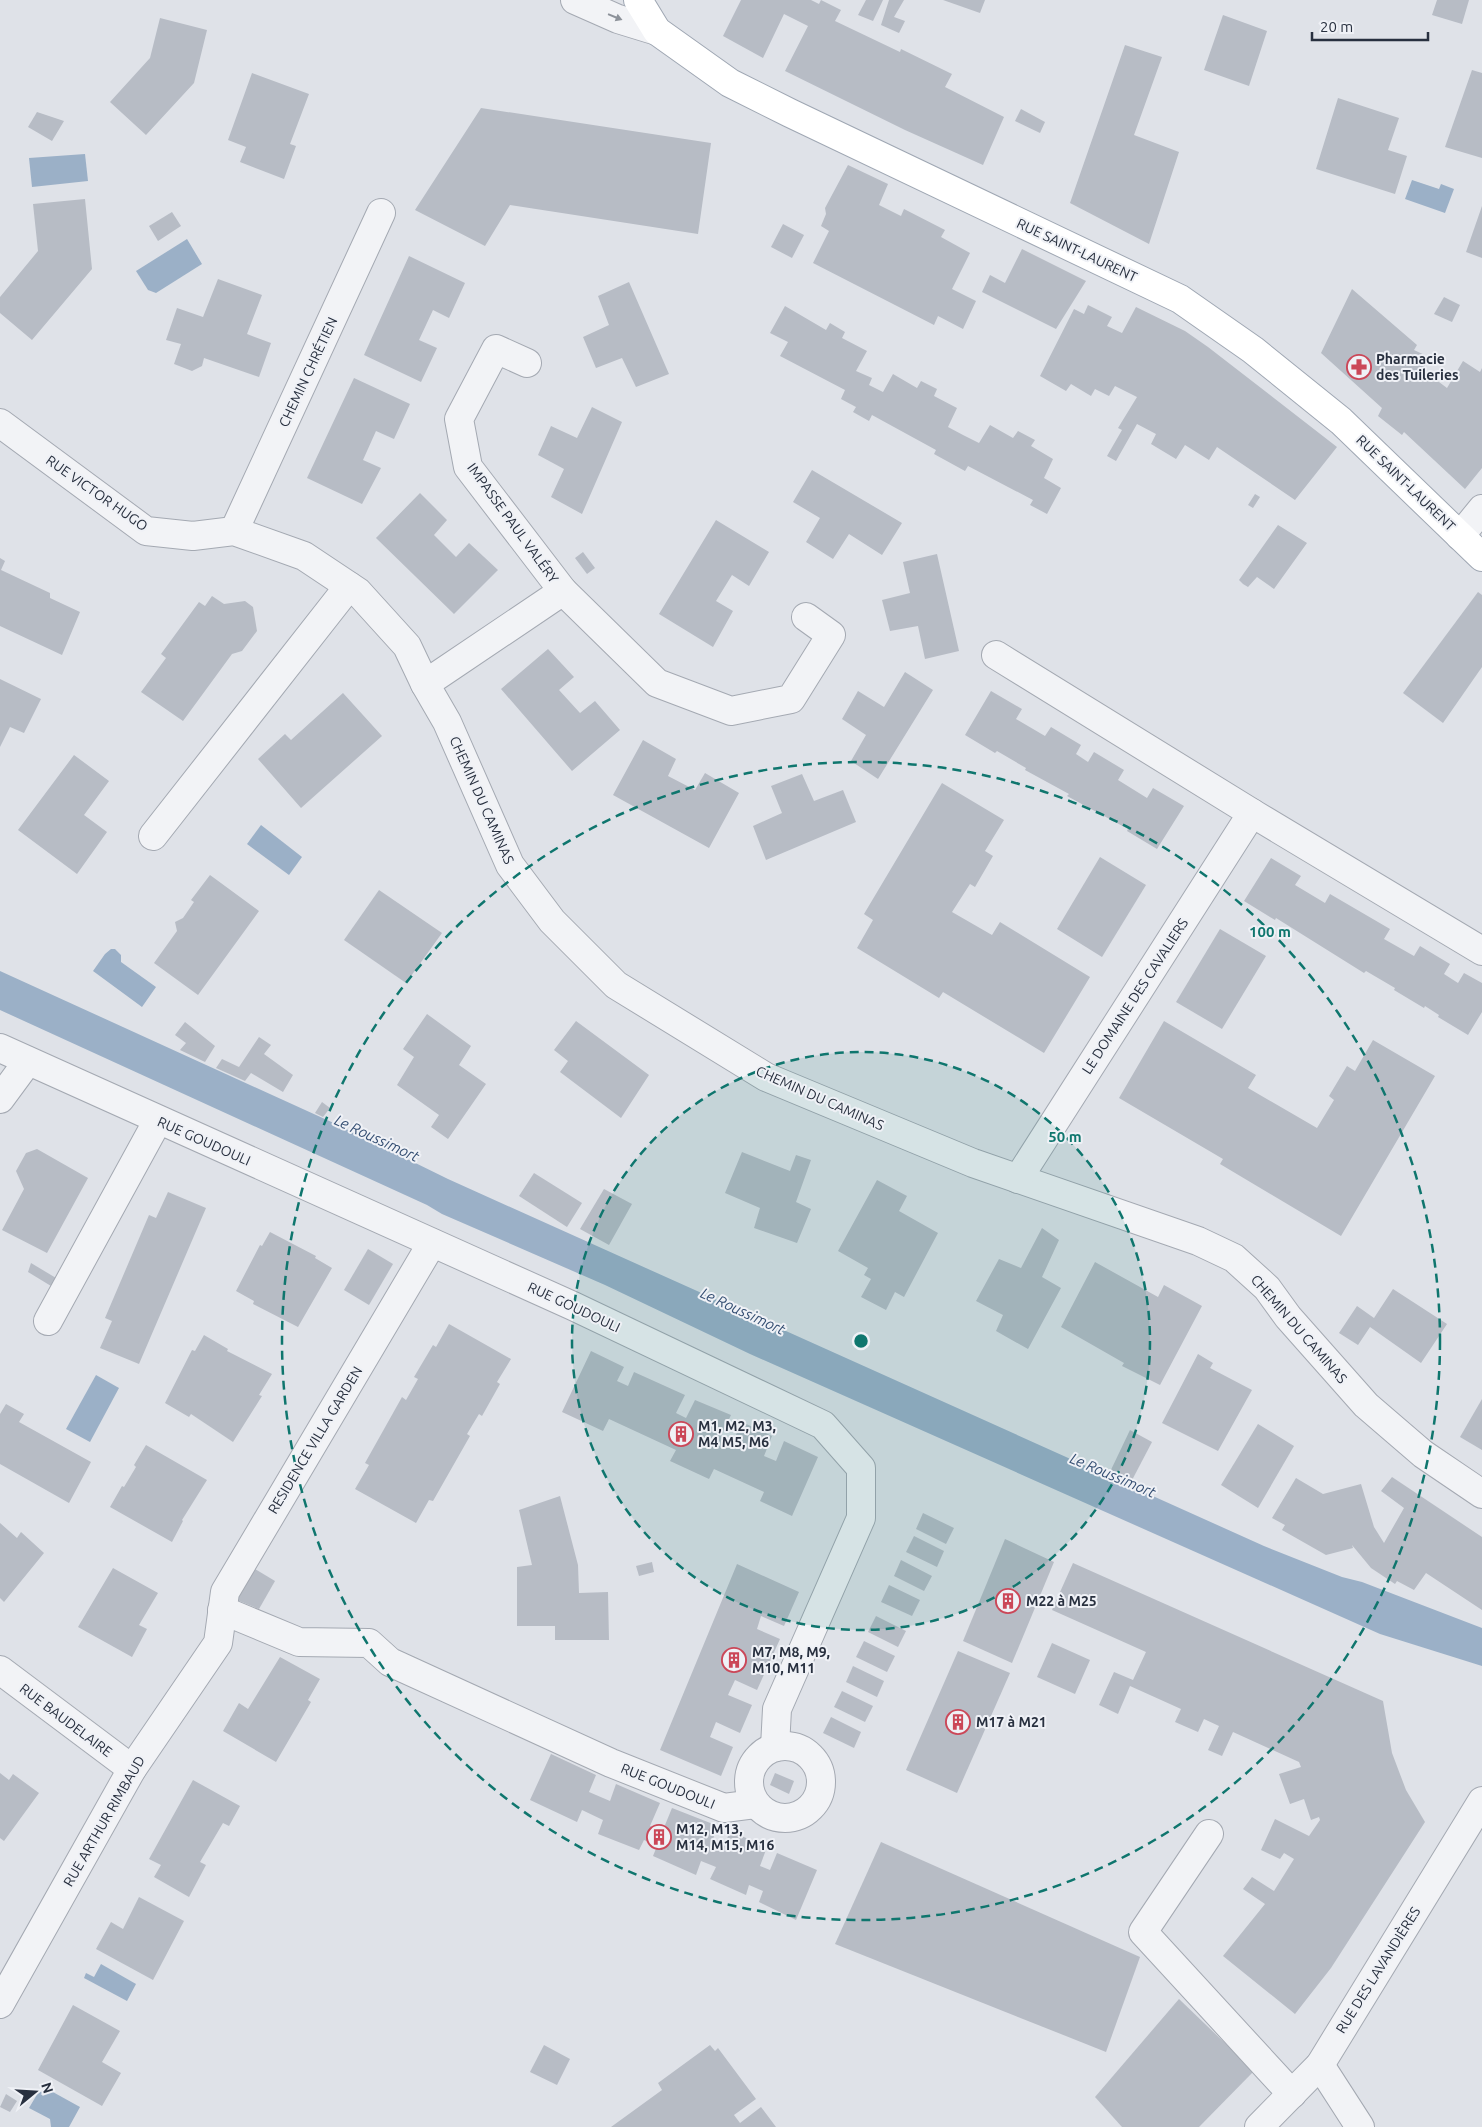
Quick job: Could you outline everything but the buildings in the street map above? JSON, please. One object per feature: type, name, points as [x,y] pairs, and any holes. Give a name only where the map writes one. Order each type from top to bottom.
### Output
[{"type":"main road","name":"RUE SAINT-LAURENT","points":[[638,0],[657,31],[730,83],[1180,299],[1253,350],[1341,421],[1482,557]]},
{"type":"street","points":[[574,0],[618,19],[657,31]]},
{"type":"street","name":"CHEMIN CHRÉTIEN","points":[[234,531],[381,213]]},
{"type":"street","name":"IMPASSE PAUL VALÉRY","points":[[527,363],[496,349],[459,419],[468,467],[563,591]]},
{"type":"street","name":"RUE VICTOR HUGO","points":[[0,423],[146,531],[192,536],[234,531]]},
{"type":"street","points":[[1460,536],[1482,509]]},
{"type":"street","name":"CHEMIN DU CAMINAS","points":[[234,531],[304,556],[358,592],[407,646],[425,684],[447,722],[510,866],[552,921],[616,985],[766,1076],[973,1163],[1198,1241],[1234,1258],[1267,1288],[1288,1317],[1366,1405],[1422,1454],[1482,1494]]},
{"type":"street","points":[[153,836],[349,586]]},
{"type":"street","points":[[425,684],[563,591],[657,683],[731,711],[791,699],[831,635],[806,617]]},
{"type":"street","points":[[996,655],[1252,813],[1482,951]]},
{"type":"street","name":"LE DOMAINE DES CAVALIERS","points":[[1018,1179],[1252,813]]},
{"type":"street","name":"RUE GOUDOULI","points":[[0,1048],[573,1306],[823,1426],[861,1468],[861,1518],[777,1709],[776,1747]]},
{"type":"street","points":[[0,1099],[28,1061]]},
{"type":"street","points":[[48,1321],[158,1120]]},
{"type":"street","name":"RESIDENCE VILLA GARDEN","points":[[218,1643],[225,1592],[432,1243]]},
{"type":"street","name":"RUE GOUDOULI","points":[[222,1610],[298,1642],[369,1643],[390,1662],[611,1763],[724,1808],[756,1804]]},
{"type":"street","name":"RUE ARTHUR RIMBAUD","points":[[0,2004],[132,1770],[218,1643]]},
{"type":"street","name":"RUE BAUDELAIRE","points":[[0,1670],[132,1770]]},
{"type":"street","points":[[787,1745],[799,1748],[810,1754],[818,1764],[821,1776],[819,1795],[810,1810],[799,1817],[775,1818],[764,1813],[756,1804],[749,1782],[751,1770],[756,1760],[765,1752],[787,1745]]},
{"type":"street","name":"RUE DES LAVANDIÈRES","points":[[1259,2127],[1320,2065],[1482,1801]]},
{"type":"street","points":[[1209,1834],[1143,1932],[1292,2094]]},
{"type":"street","points":[[1320,2065],[1360,2127]]},
{"type":"water","points":[[85,154],[88,181],[32,187],[29,158]]},
{"type":"water","points":[[1412,180],[1439,189],[1441,184],[1454,189],[1445,213],[1405,199]]},
{"type":"water","points":[[187,239],[202,264],[156,293],[148,290],[136,271]]},
{"type":"water","points":[[261,825],[302,857],[289,875],[247,844]]},
{"type":"water","points":[[111,949],[115,949],[121,955],[121,962],[156,987],[142,1007],[93,971]]},
{"type":"water","points":[[0,971],[338,1125],[448,1179],[1264,1546],[1342,1577],[1362,1582],[1482,1628],[1482,1666],[1380,1634],[750,1354],[605,1285],[442,1214],[427,1205],[0,1010]]},
{"type":"water","points":[[96,1375],[119,1388],[90,1442],[66,1429]]},
{"type":"water","points":[[101,1964],[136,1984],[127,2001],[84,1978],[86,1973],[94,1977]]},
{"type":"water","points":[[42,2086],[80,2107],[69,2127],[51,2127],[50,2119],[29,2108]]},
{"type":"place","name":"Pharmacie des Tuileries","points":[[1359,367]]},
{"type":"place","name":"M1, M2, M3, M4 M5, M6","points":[[681,1434]]},
{"type":"place","name":"M22 à M25","points":[[1008,1601]]},
{"type":"place","name":"M7, M8, M9, M10, M11","points":[[734,1660]]},
{"type":"place","name":"M17 à M21","points":[[958,1722]]},
{"type":"place","name":"M12, M13, M14, M15, M16","points":[[659,1837]]},
{"type":"water label","name":"Le Roussimort","points":[[377,1138]]},
{"type":"water label","name":"Le Roussimort","points":[[743,1311]]},
{"type":"water label","name":"Le Roussimort","points":[[1113,1475]]}]
